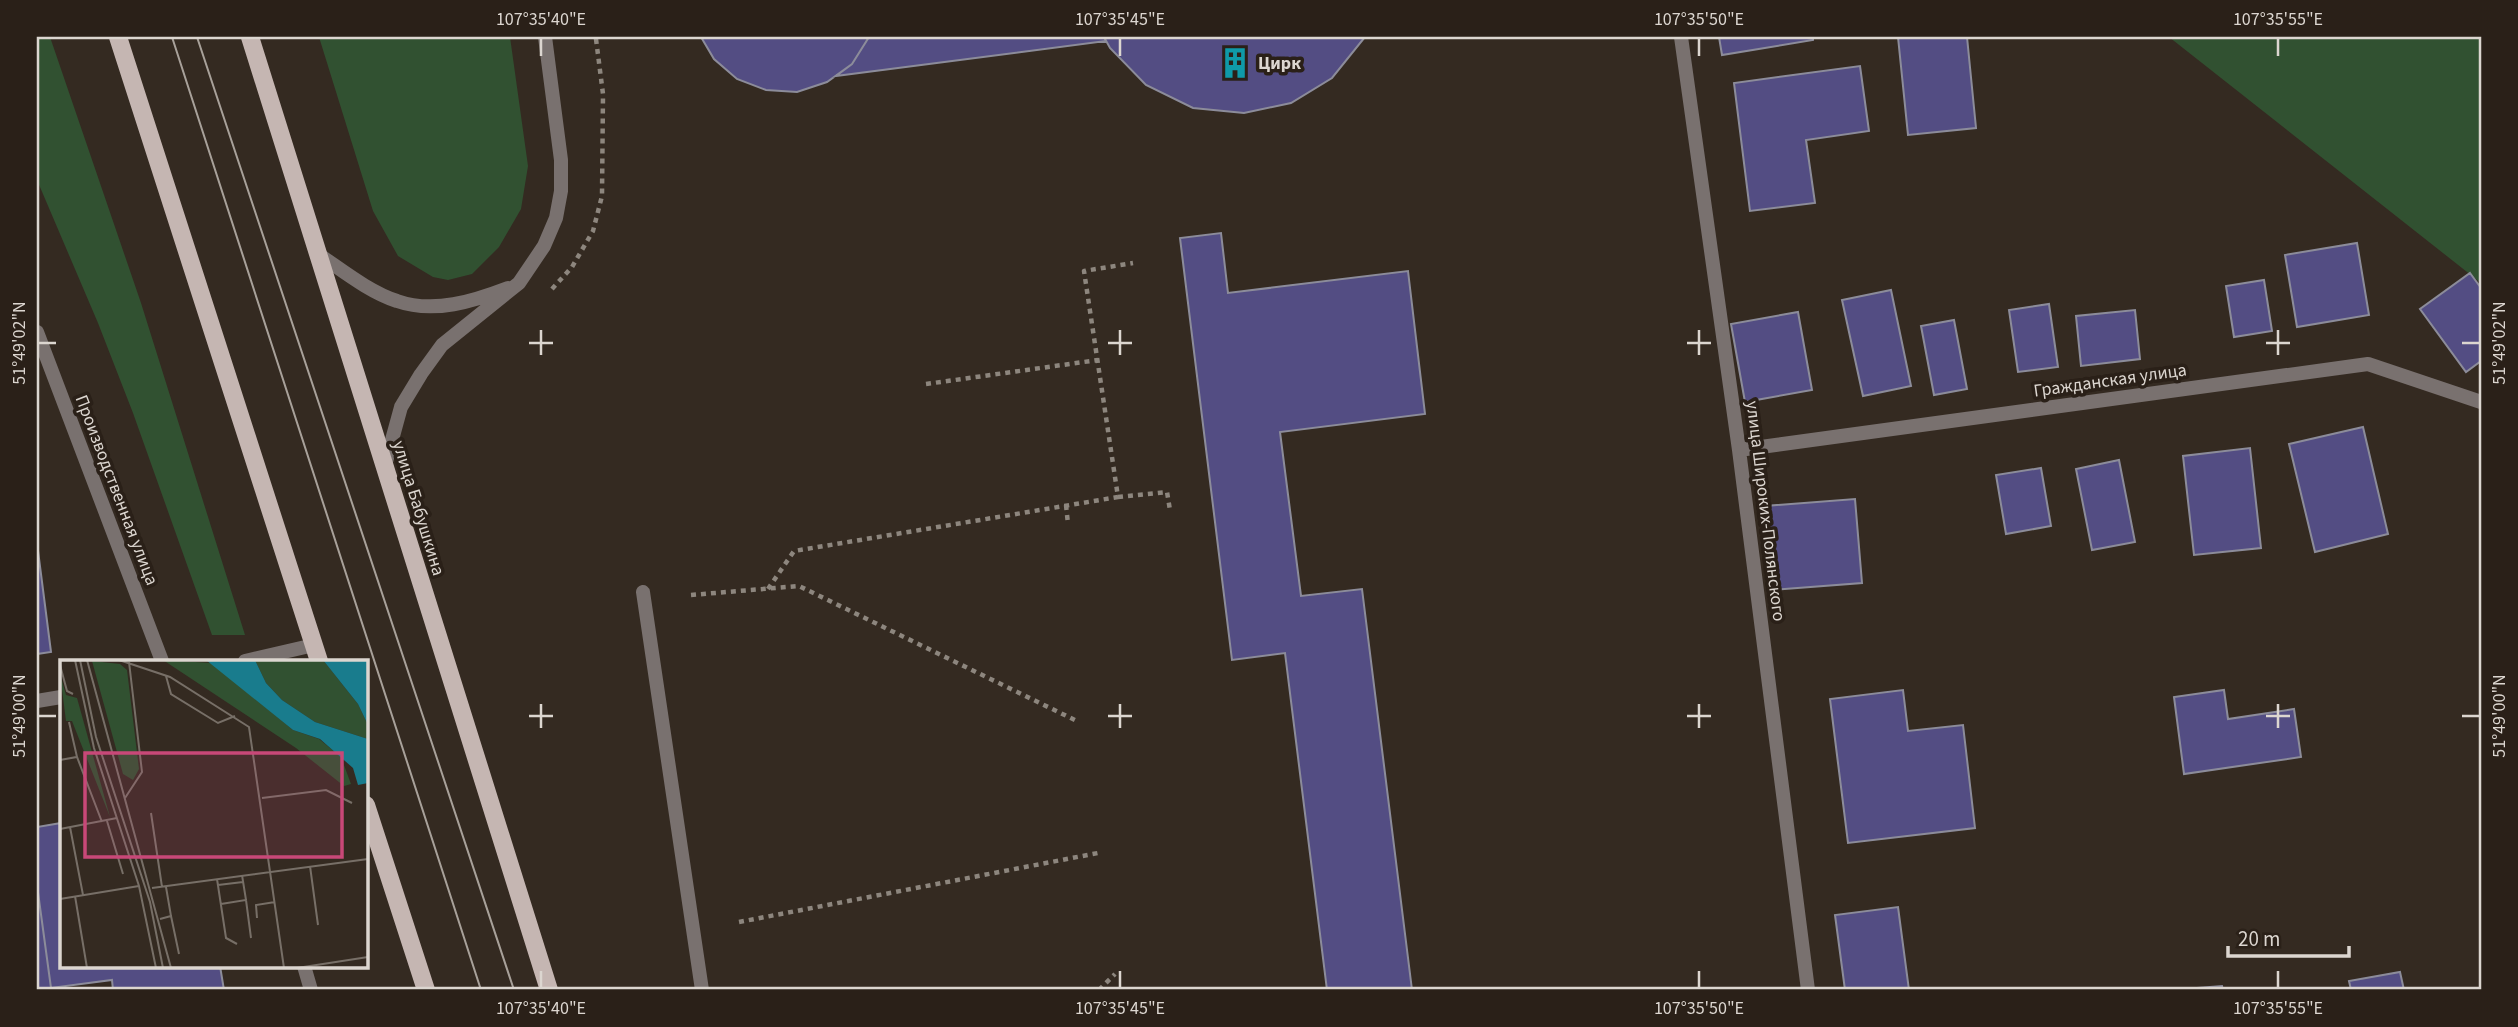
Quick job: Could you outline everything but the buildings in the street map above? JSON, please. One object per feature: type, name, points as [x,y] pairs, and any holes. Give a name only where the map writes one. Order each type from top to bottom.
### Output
[{"type":"main road","points":[[118,37],[316,653]]},
{"type":"main road","name":"улица Бабушкина","points":[[250,37],[549,990]]},
{"type":"main road","points":[[368,811],[426,990]]},
{"type":"street","points":[[384,469],[401,407],[442,345],[519,284],[544,246],[556,218],[561,191],[561,160],[545,37]]},
{"type":"street","name":"улица Широких-Полянского","points":[[1681,37],[1739,450],[1808,990]]},
{"type":"street","points":[[318,254],[397,302],[428,306],[471,302],[519,284]]},
{"type":"street","name":"Производственная улица","points":[[37,332],[162,660]]},
{"type":"street","name":"Гражданская улица","points":[[1739,450],[2368,364],[2481,402]]},
{"type":"street","points":[[643,592],[702,990]]},
{"type":"street","points":[[253,660],[316,653]]},
{"type":"street","points":[[37,702],[60,697]]},
{"type":"street","points":[[305,968],[311,990]]},
{"type":"path","points":[[1118,497],[1084,271],[1133,263]]},
{"type":"path","points":[[926,384],[1098,360]]},
{"type":"path","points":[[768,589],[794,551],[1118,497],[1167,492],[1170,510]]},
{"type":"path","points":[[1066,505],[1068,524]]},
{"type":"path","points":[[691,595],[799,586],[1079,722]]},
{"type":"path","points":[[740,922],[1098,853]]},
{"type":"path","points":[[1099,990],[1115,974]]},
{"type":"green space","points":[[37,37],[50,37],[141,303],[245,635],[212,635],[133,413],[37,180]]},
{"type":"green space","points":[[319,37],[510,37],[528,166],[521,209],[499,247],[472,274],[448,280],[433,277],[398,256],[373,211]]},
{"type":"green space","points":[[2169,37],[2481,37],[2481,283]]},
{"type":"tram line","points":[[172,37],[481,990]]},
{"type":"tram line","points":[[197,37],[514,990]]},
{"type":"place","name":"Цирк","points":[[1235,63]]}]
